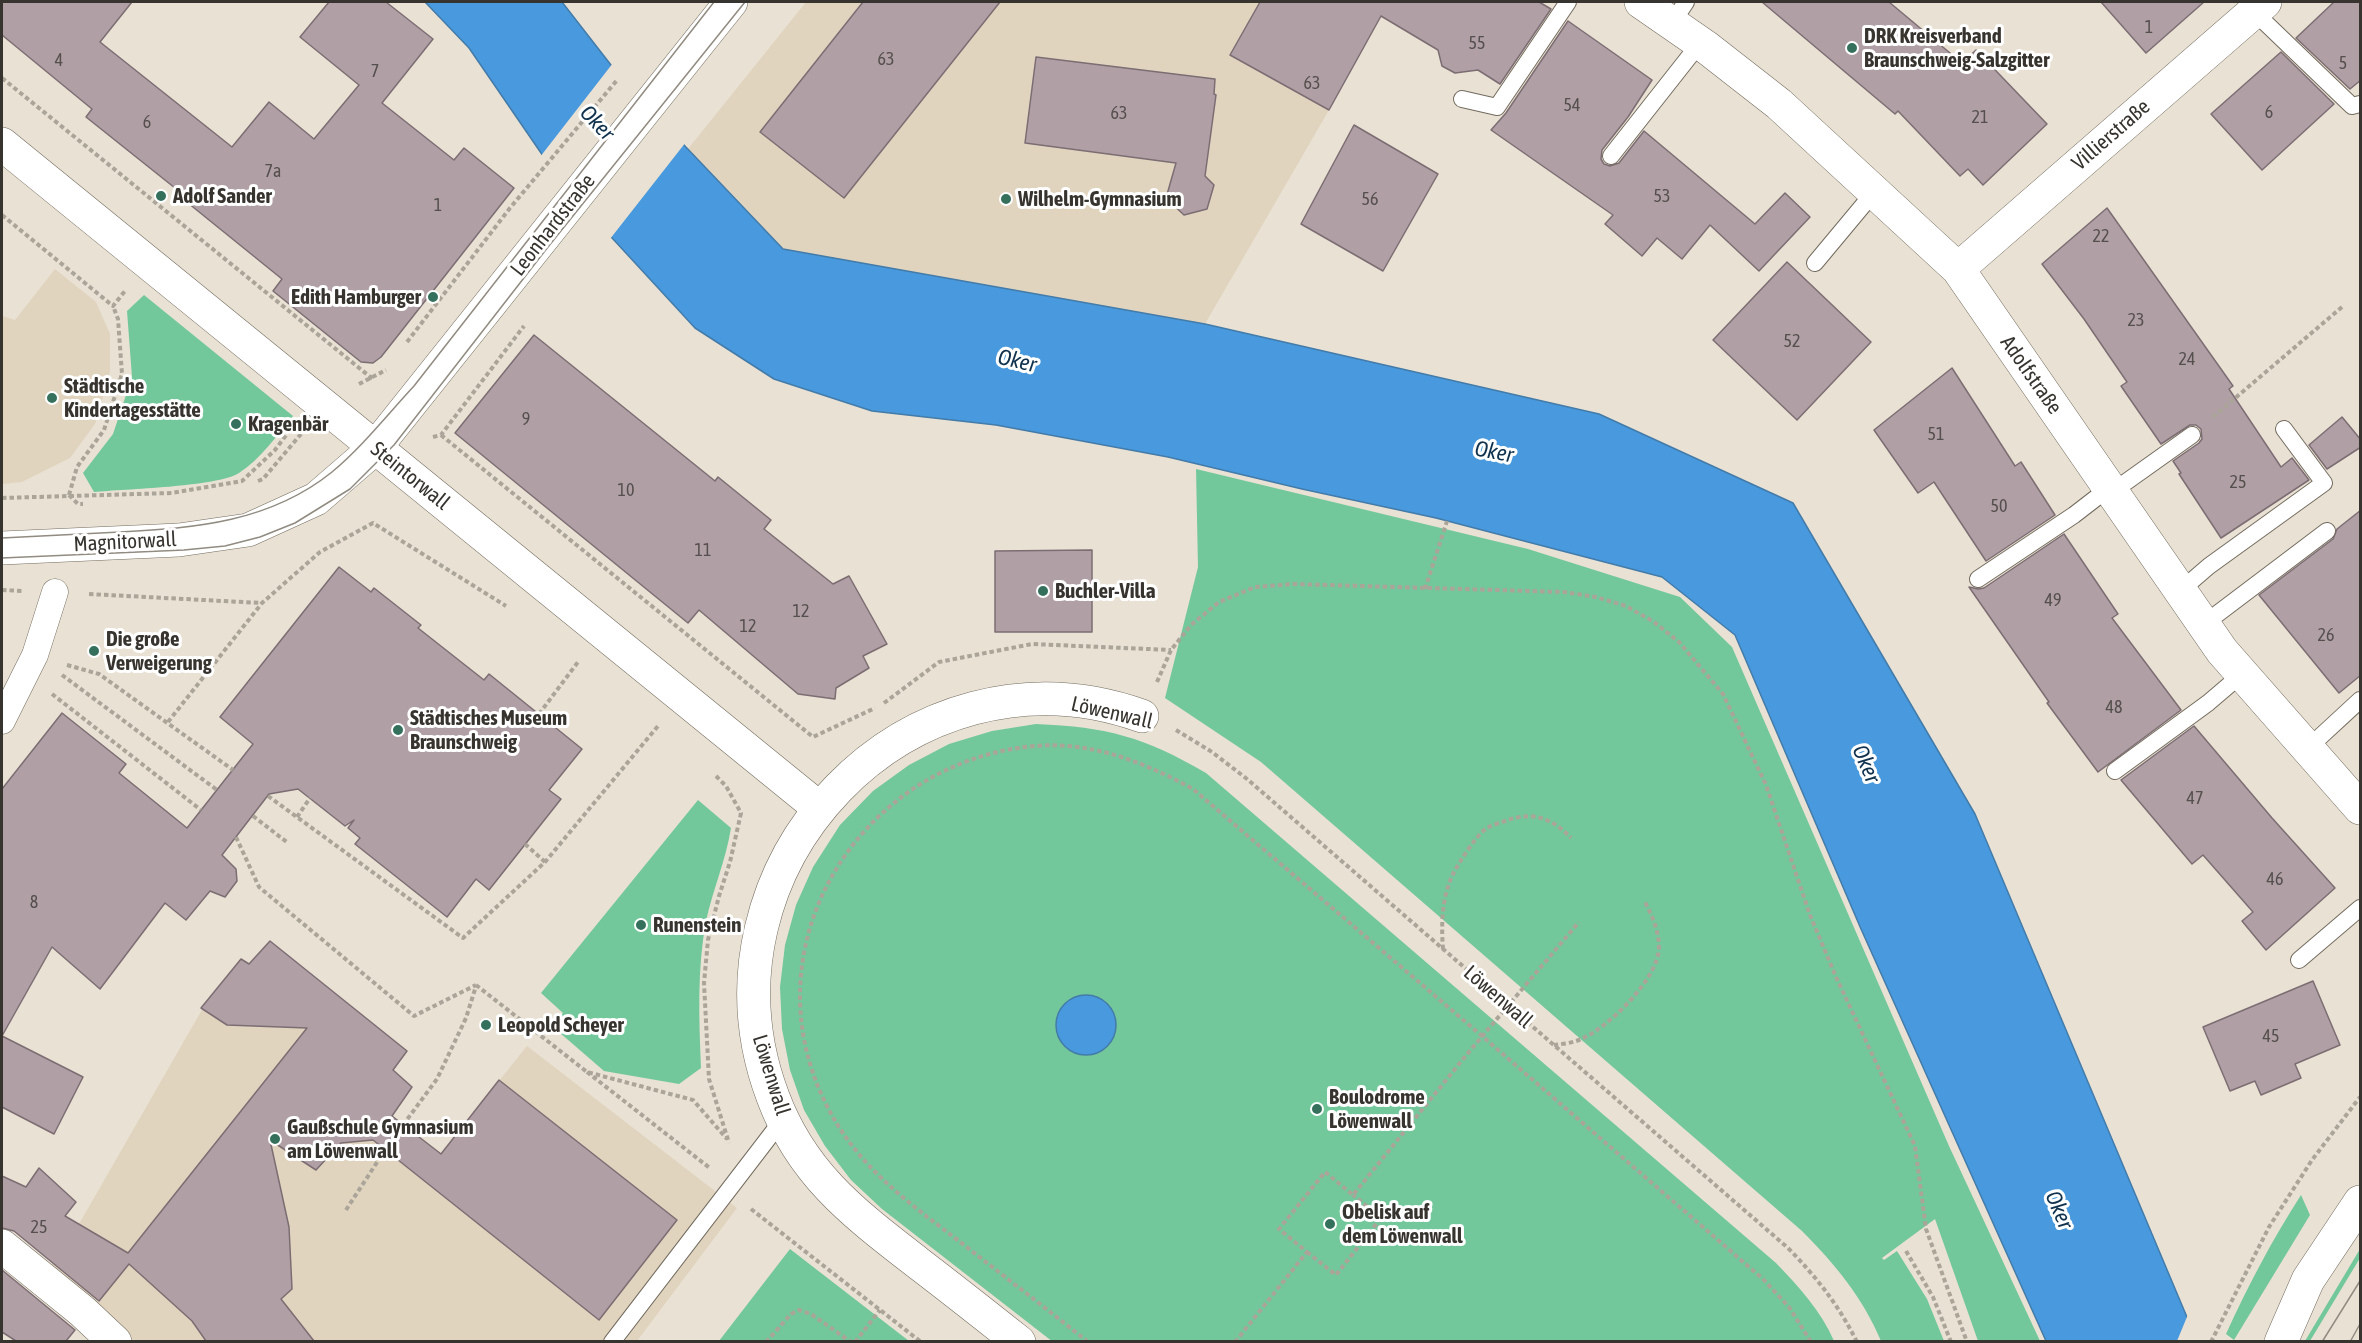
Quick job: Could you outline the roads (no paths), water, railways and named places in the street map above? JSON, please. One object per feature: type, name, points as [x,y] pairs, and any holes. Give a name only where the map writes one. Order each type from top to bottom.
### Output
[{"type":"street","name":"Leonhardstraße","points":[[248,530],[316,499],[375,448],[731,2]]},
{"type":"street","name":"Adolfstraße","points":[[1641,2],[1679,12],[1700,43],[1779,105],[1958,269],[2222,651],[2361,808]]},
{"type":"street","name":"Villierstraße","points":[[1958,269],[2254,5]]},
{"type":"street","name":"Steintorwall","points":[[2,144],[819,808]]},
{"type":"street","name":"Magnitorwall","points":[[2,548],[179,540],[248,530]]},
{"type":"street","points":[[2,722],[31,664],[55,592]]},
{"type":"street","name":"Löwenwall","points":[[1019,1341],[845,1205],[816,1173],[792,1137],[773,1097],[760,1055],[754,1012],[755,968],[762,925],[775,884],[794,844],[819,808],[849,776],[883,749],[921,728],[962,712],[1004,702],[1048,699],[1092,703],[1142,716]]},
{"type":"street","points":[[2281,1341],[2308,1280],[2361,1202]]},
{"type":"street","points":[[2,1246],[115,1341]]},
{"type":"lane","points":[[1462,99],[1497,107],[1568,2]]},
{"type":"lane","points":[[2254,5],[2352,106],[2361,104]]},
{"type":"lane","points":[[1611,156],[1700,43]]},
{"type":"lane","points":[[1815,263],[1875,191]]},
{"type":"lane","points":[[2180,591],[2209,566],[2324,483],[2284,429]]},
{"type":"lane","points":[[1978,579],[2192,435]]},
{"type":"lane","points":[[2204,624],[2327,531]]},
{"type":"lane","points":[[2115,771],[2208,704],[2242,674]]},
{"type":"lane","points":[[2308,748],[2361,700]]},
{"type":"lane","points":[[2299,960],[2361,908]]},
{"type":"lane","points":[[612,1341],[783,1119]]},
{"type":"water","name":"Oker","points":[[425,2],[562,2],[625,83],[783,249],[1205,324],[1599,414],[1793,503],[1975,814],[2192,1329],[2207,1341],[2046,1341],[1861,929],[1735,635],[1662,577],[1436,518],[1168,457],[996,425],[872,411],[774,379],[695,328],[552,169],[469,48]]},
{"type":"water","points":[[1086,995],[1103,1000],[1111,1008],[1116,1025],[1111,1042],[1103,1050],[1086,1055],[1069,1050],[1061,1042],[1056,1025],[1061,1008],[1069,1000]]},
{"type":"tram line","points":[[2,538],[176,528],[231,519],[283,502],[308,489],[332,472],[414,386],[714,2]]},
{"type":"tram line","points":[[2,558],[225,546],[260,537],[295,523],[350,489],[394,445],[548,247],[745,2]]},
{"type":"tram line","points":[[2322,1342],[2360,1281]]},
{"type":"tram line","points":[[2350,1342],[2360,1324]]},
{"type":"place","name":"DRK Kreisverband Braunschweig-Salzgitter","points":[[1852,48]]},
{"type":"place","name":"Adolf Sander","points":[[161,196]]},
{"type":"place","name":"Wilhelm-Gymnasium","points":[[1006,199]]},
{"type":"place","name":"Edith Hamburger","points":[[433,297]]},
{"type":"place","name":"Städtische Kindertagesstätte","points":[[52,398]]},
{"type":"place","name":"Kragenbär","points":[[236,424]]},
{"type":"place","name":"Buchler-Villa","points":[[1043,591]]},
{"type":"place","name":"Die große Verweigerung","points":[[94,651]]},
{"type":"place","name":"Städtisches Museum Braunschweig","points":[[398,730]]},
{"type":"place","name":"Runenstein","points":[[641,925]]},
{"type":"place","name":"Leopold Scheyer","points":[[486,1025]]},
{"type":"place","name":"Boulodrome Löwenwall","points":[[1317,1109]]},
{"type":"place","name":"Gaußschule Gymnasium am Löwenwall","points":[[275,1139]]},
{"type":"place","name":"Obelisk auf dem Löwenwall","points":[[1330,1224]]}]
